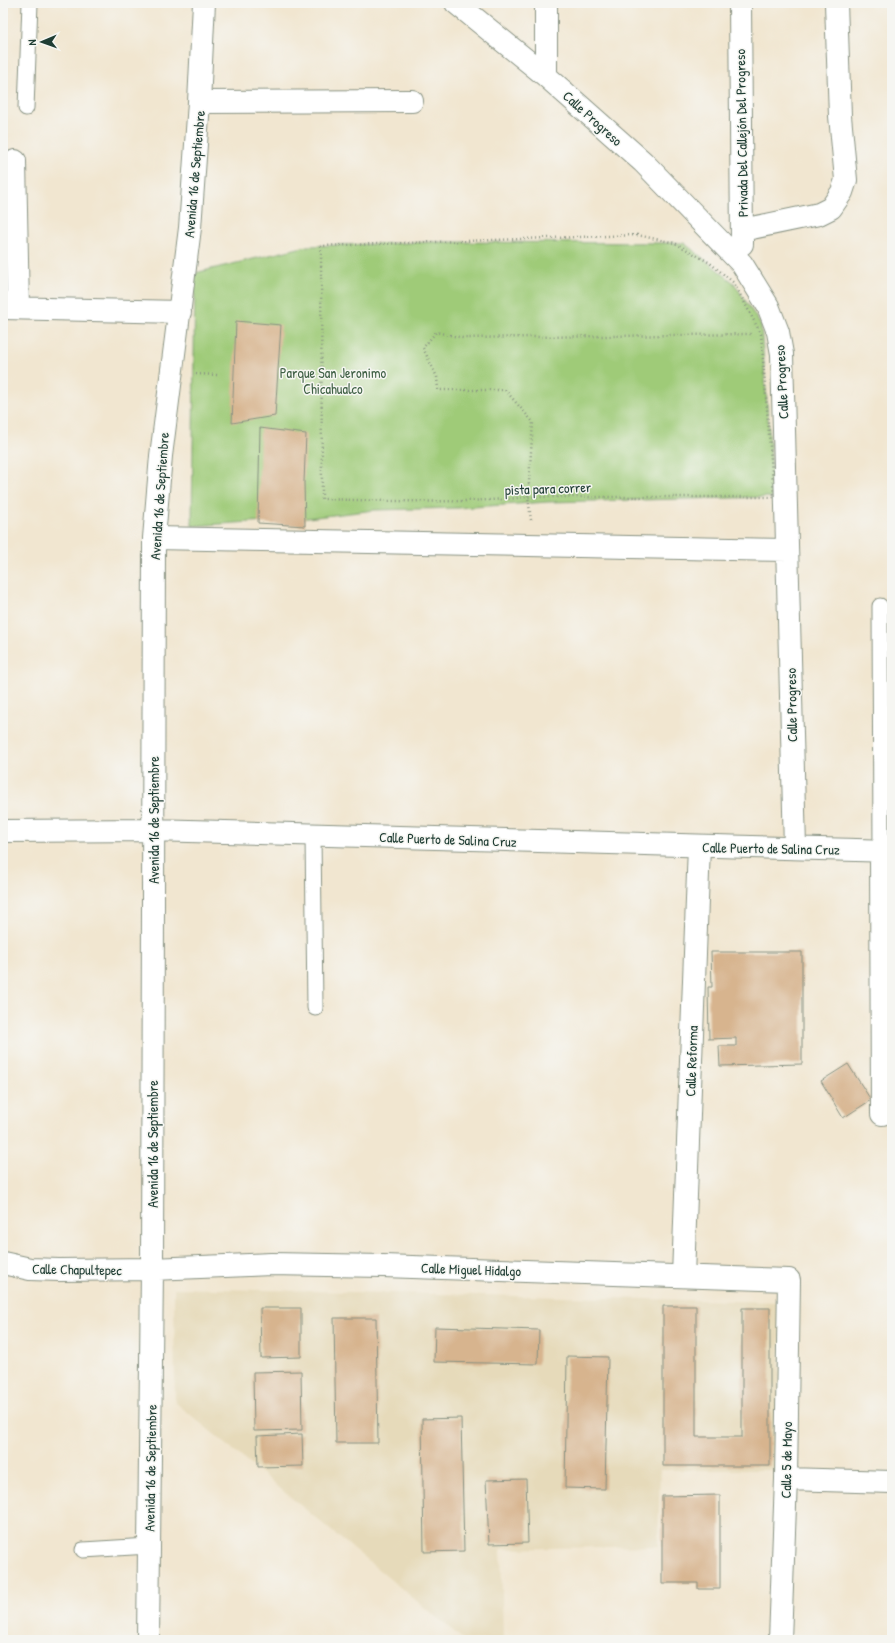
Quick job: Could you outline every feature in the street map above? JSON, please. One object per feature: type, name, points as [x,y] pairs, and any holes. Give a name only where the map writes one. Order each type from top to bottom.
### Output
[{"type":"street","name":"Avenida 16 de Septiembre","points":[[148,1640],[152,1269],[154,538],[163,441],[190,228],[204,3]]},
{"type":"street","name":"Calle Progreso","points":[[456,3],[546,76],[643,162],[742,264],[768,306],[778,332],[782,354],[795,848]]},
{"type":"street","points":[[546,3],[546,76]]},
{"type":"street","name":"Privada Del Callejón Del Progreso","points":[[740,3],[742,264]]},
{"type":"street","points":[[742,230],[819,214],[831,208],[842,192],[846,180],[840,116],[836,3]]},
{"type":"street","points":[[199,102],[412,101]]},
{"type":"street","points":[[15,161],[10,308],[180,312]]},
{"type":"street","points":[[154,538],[788,550]]},
{"type":"street","name":"Calle Puerto de Salina Cruz","points":[[3,831],[153,830],[886,851]]},
{"type":"street","name":"Calle Reforma","points":[[683,1276],[699,846]]},
{"type":"street","points":[[882,1114],[886,851]]},
{"type":"street","name":"Calle Chapultepec","points":[[3,1263],[30,1269],[152,1269]]},
{"type":"street","name":"Calle Miguel Hidalgo","points":[[152,1269],[287,1264],[789,1280]]},
{"type":"street","name":"Calle 5 de Mayo","points":[[780,1640],[786,1479],[789,1280]]},
{"type":"street","points":[[786,1479],[892,1482]]},
{"type":"lane","points":[[26,108],[30,3]]},
{"type":"lane","points":[[880,606],[886,851]]},
{"type":"lane","points":[[313,835],[315,1008]]},
{"type":"lane","points":[[83,1550],[149,1546]]},
{"type":"path","name":"pista para correr","points":[[637,235],[675,243],[710,263],[734,283],[761,334],[774,497],[528,496],[489,501],[434,502],[322,499],[321,246],[637,235]]},
{"type":"path","points":[[534,545],[528,496],[533,422],[505,390],[438,390],[437,377],[422,348],[436,332],[463,338],[761,334],[782,354]]},
{"type":"shaded area","points":[[174,1288],[780,1302],[778,1470],[660,1470],[658,1546],[501,1549],[503,1640],[464,1640],[175,1402]]},
{"type":"green space","name":"Parque San Jeronimo Chicahualco","points":[[432,242],[684,243],[734,283],[761,325],[774,497],[548,502],[458,508],[375,510],[308,518],[192,526],[195,273],[307,246]]},
{"type":"building","points":[[236,321],[281,325],[275,416],[232,423]]},
{"type":"building","points":[[260,428],[306,434],[304,482],[305,526],[258,523]]},
{"type":"building","points":[[711,952],[802,952],[802,1064],[720,1066],[719,1046],[736,1046],[736,1038],[709,1039],[708,987],[712,987]]},
{"type":"building","points":[[848,1064],[871,1100],[843,1118],[821,1081]]},
{"type":"building","points":[[663,1306],[696,1306],[696,1437],[742,1437],[742,1308],[770,1308],[770,1466],[663,1466]]},
{"type":"building","points":[[260,1308],[301,1308],[301,1357],[261,1358]]},
{"type":"building","points":[[334,1318],[376,1318],[378,1443],[336,1443]]},
{"type":"building","points":[[435,1327],[539,1330],[538,1364],[434,1362]]},
{"type":"building","points":[[567,1356],[608,1357],[605,1489],[565,1488]]},
{"type":"building","points":[[301,1371],[302,1430],[254,1431],[253,1372]]},
{"type":"building","points":[[461,1418],[464,1551],[424,1552],[422,1419]]},
{"type":"building","points":[[302,1434],[303,1466],[258,1467],[257,1436]]},
{"type":"building","points":[[526,1479],[528,1543],[489,1544],[486,1480]]},
{"type":"building","points":[[720,1495],[720,1589],[698,1589],[698,1583],[662,1583],[662,1496]]}]
